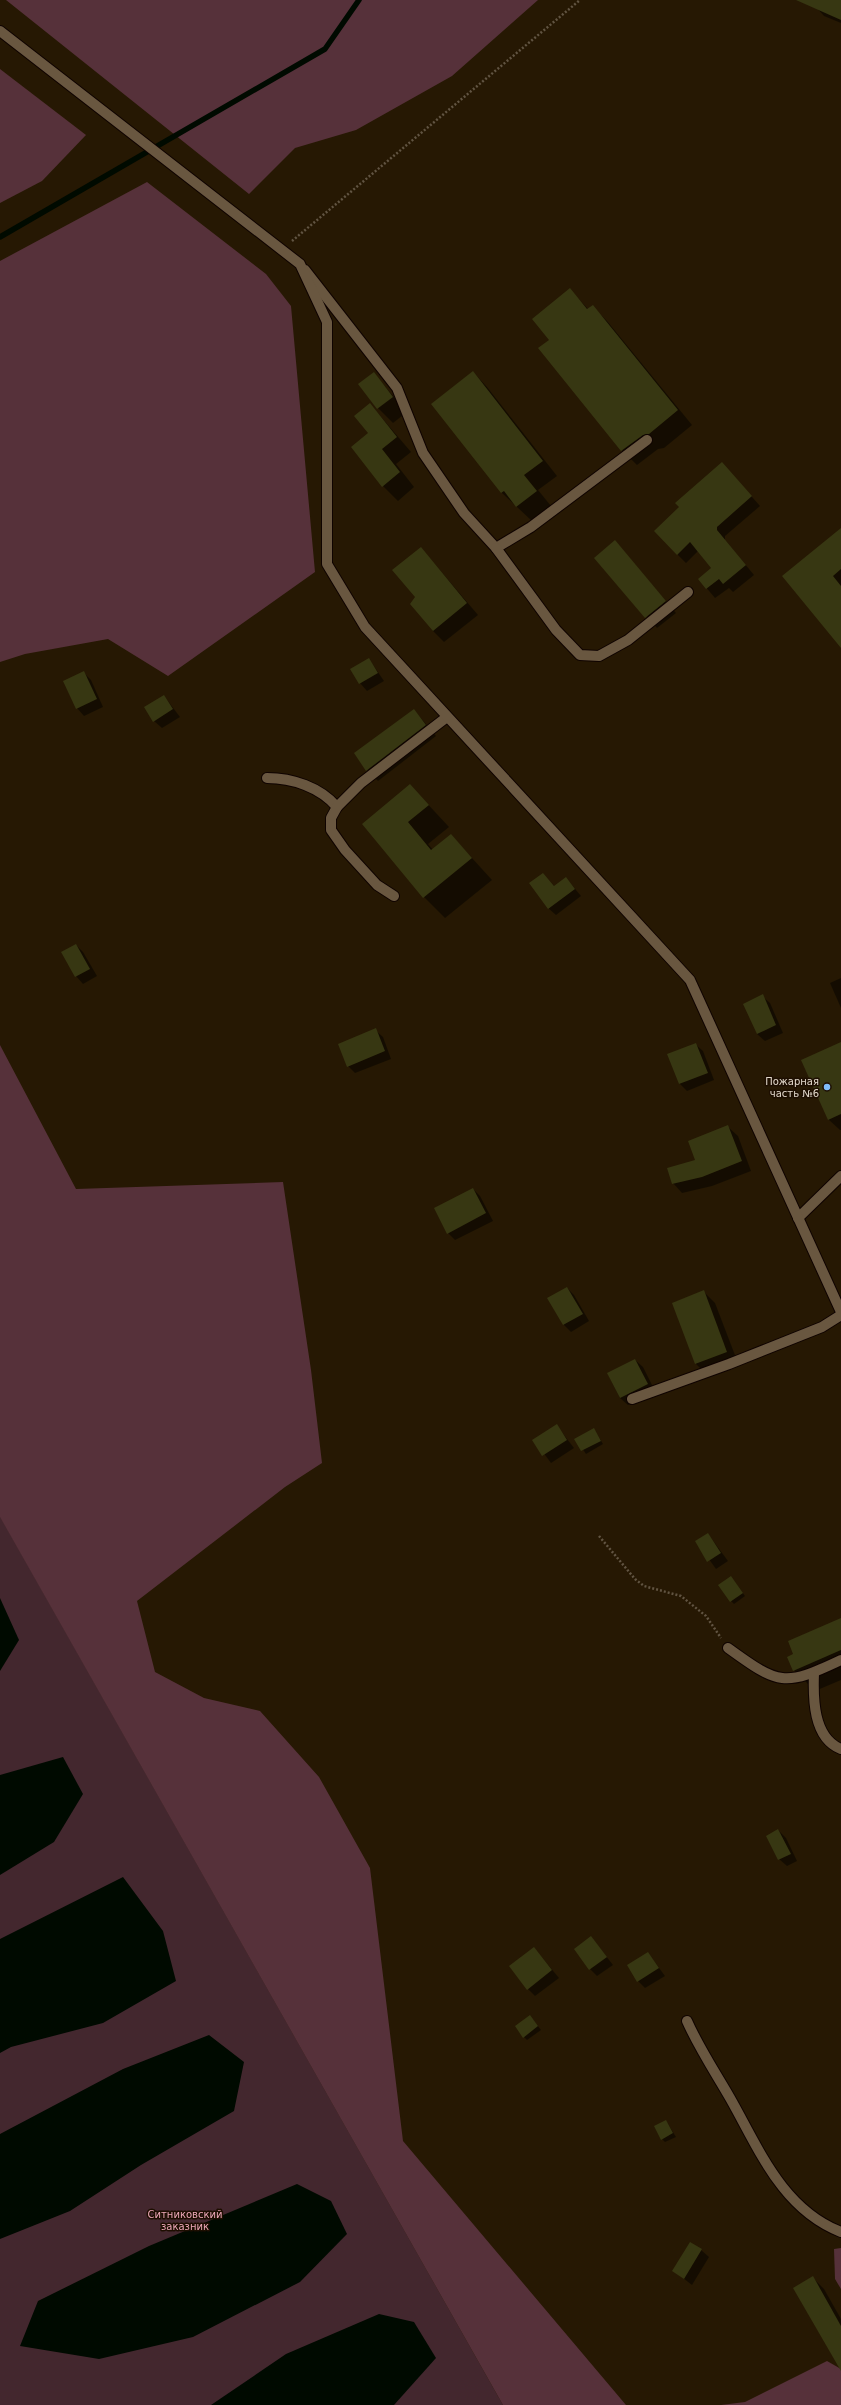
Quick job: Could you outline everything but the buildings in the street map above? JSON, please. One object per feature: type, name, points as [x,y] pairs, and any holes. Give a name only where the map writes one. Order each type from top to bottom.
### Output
[{"type":"street","points":[[0,31],[300,264],[397,388],[423,453],[464,514],[496,548],[556,630],[580,655],[599,656],[628,640],[688,592]]},
{"type":"street","points":[[300,264],[328,322],[327,564],[365,627],[690,980],[841,1312]]},
{"type":"street","points":[[496,548],[531,527],[647,440]]},
{"type":"street","points":[[394,896],[377,885],[361,869],[335,838],[331,830],[331,818],[337,807],[361,783],[448,717]]},
{"type":"street","points":[[267,778],[281,778],[316,790],[330,799],[337,807]]},
{"type":"street","points":[[798,1218],[841,1176]]},
{"type":"street","points":[[632,1399],[736,1362],[822,1327],[841,1316]]},
{"type":"street","points":[[728,1648],[771,1676],[791,1680],[814,1673],[841,1660]]},
{"type":"street","points":[[814,1673],[812,1699],[819,1724],[833,1746],[841,1749]]},
{"type":"street","points":[[687,2021],[696,2043],[730,2099],[771,2174],[792,2199],[812,2215],[841,2232]]},
{"type":"path","points":[[282,250],[580,0]]},
{"type":"path","points":[[599,1536],[624,1567],[644,1586],[681,1596],[696,1606],[706,1616],[728,1648]]},
{"type":"green space","name":"Ситниковский заказник","points":[[0,1516],[503,2405],[0,2405]]},
{"type":"shaded area","points":[[6,0],[538,0],[452,76],[356,130],[295,148],[249,194]]},
{"type":"shaded area","points":[[0,69],[86,135],[42,181],[0,203]]},
{"type":"shaded area","points":[[147,182],[266,274],[291,306],[315,572],[168,676],[108,639],[25,654],[0,662],[0,261]]},
{"type":"shaded area","points":[[0,1045],[76,1189],[283,1182],[311,1370],[322,1463],[285,1487],[137,1601],[155,1672],[204,1698],[260,1711],[319,1777],[370,1868],[403,2141],[626,2405],[503,2405],[0,1517]]},
{"type":"shaded area","points":[[0,1598],[19,1640],[0,1671]]},
{"type":"shaded area","points":[[63,1757],[83,1794],[54,1842],[0,1875],[0,1775]]},
{"type":"shaded area","points":[[123,1877],[163,1931],[176,1981],[103,2023],[11,2047],[0,2053],[0,1939]]},
{"type":"shaded area","points":[[209,2035],[244,2062],[234,2111],[141,2165],[70,2211],[0,2239],[0,2134],[123,2069]]},
{"type":"shaded area","points":[[297,2184],[331,2201],[347,2234],[300,2282],[193,2337],[99,2359],[20,2346],[38,2301],[149,2246]]},
{"type":"shaded area","points":[[841,2248],[841,2289],[835,2279],[834,2249]]},
{"type":"shaded area","points":[[379,2314],[414,2322],[436,2358],[394,2405],[211,2405],[286,2354]]},
{"type":"shaded area","points":[[827,2361],[841,2369],[841,2405],[721,2405],[745,2402]]},
{"type":"waterway","points":[[0,237],[325,49],[359,0]]},
{"type":"place","name":"Пожарная часть №6","points":[[827,1087]]}]
